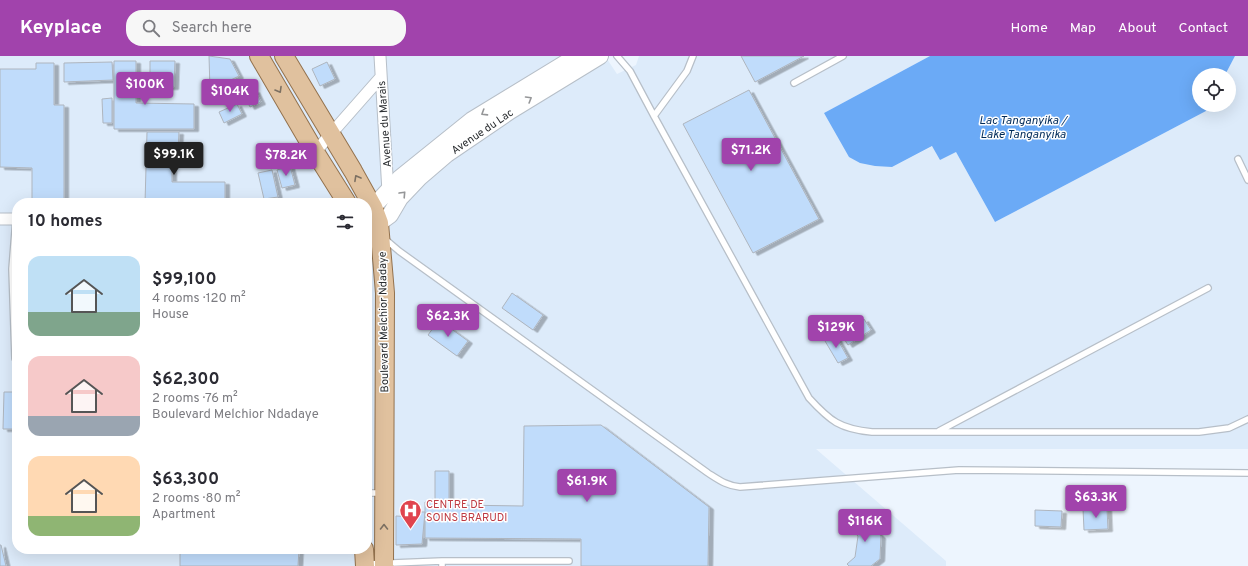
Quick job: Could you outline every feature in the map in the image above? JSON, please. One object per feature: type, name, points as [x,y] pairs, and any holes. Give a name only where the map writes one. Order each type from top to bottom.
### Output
[{"type":"main road","points":[[259,56],[344,198]]},
{"type":"main road","name":"Boulevard Melchior Ndadaye","points":[[284,56],[331,133],[362,198]]},
{"type":"main road","name":"Avenue du Lac","points":[[373,221],[388,192],[400,178],[472,120],[577,56]]},
{"type":"main road","name":"Avenue du Lac","points":[[373,221],[390,215],[404,193],[447,154],[510,111],[600,56]]},
{"type":"main road","name":"Boulevard Melchior Ndadaye","points":[[373,221],[385,293],[375,493],[384,564]]},
{"type":"street","name":"Avenue du Marais","points":[[380,56],[380,77],[388,192]]},
{"type":"street","points":[[315,152],[380,77]]},
{"type":"street","points":[[0,219],[12,219]]},
{"type":"lane","points":[[617,56],[630,70],[809,398],[818,408],[836,423],[854,430],[872,432],[1199,432],[1229,428],[1248,419]]},
{"type":"lane","points":[[654,116],[688,71],[693,56]]},
{"type":"lane","points":[[794,83],[843,56]]},
{"type":"lane","points":[[1238,159],[1248,180]]},
{"type":"lane","points":[[373,221],[399,252],[708,473],[723,483],[731,486],[740,487],[959,470],[1248,473]]},
{"type":"lane","points":[[937,432],[1208,288]]},
{"type":"lane","points":[[365,560],[384,564],[569,561]]},
{"type":"shaded area","points":[[0,56],[605,56],[617,74],[636,65],[639,56],[930,56],[824,113],[892,167],[933,146],[956,152],[995,222],[1204,112],[1236,112],[1236,68],[1229,68],[1235,56],[1248,56],[1248,449],[816,449],[946,561],[946,566],[0,566]]},
{"type":"water","name":"Lac Tanganyika / Lake Tanganyika","points":[[930,56],[1235,56],[1229,68],[1192,68],[1192,112],[1204,112],[995,222],[956,152],[940,160],[932,146],[892,167],[860,163],[849,157],[824,113]]},
{"type":"building","points":[[209,56],[230,59],[239,76],[210,90]]},
{"type":"building","points":[[741,56],[804,56],[755,82]]},
{"type":"building","points":[[114,61],[136,61],[136,103],[194,104],[194,129],[114,129]]},
{"type":"building","points":[[150,61],[175,61],[174,87],[150,87]]},
{"type":"building","points":[[112,62],[113,80],[64,82],[64,63]]},
{"type":"building","points":[[327,62],[335,79],[320,86],[312,69]]},
{"type":"building","points":[[36,63],[54,63],[54,105],[64,105],[64,198],[32,198],[32,168],[0,167],[0,69],[36,69]]},
{"type":"building","points":[[255,90],[261,102],[250,107],[244,95]]},
{"type":"building","points":[[749,90],[819,219],[753,253],[683,124]]},
{"type":"building","points":[[112,98],[112,123],[103,123],[102,99]]},
{"type":"building","points":[[237,104],[242,114],[224,123],[219,112]]},
{"type":"building","points":[[147,132],[179,132],[178,152],[172,152],[172,182],[225,182],[225,198],[145,198]]},
{"type":"building","points":[[290,166],[295,185],[282,188],[277,170]]},
{"type":"building","points":[[272,170],[278,197],[264,198],[258,173]]},
{"type":"building","points":[[512,293],[543,315],[533,330],[502,308]]},
{"type":"building","points":[[864,319],[871,330],[848,345],[841,334]]},
{"type":"building","points":[[439,320],[468,341],[457,356],[428,335]]},
{"type":"building","points":[[835,335],[848,358],[838,363],[825,341]]},
{"type":"building","points":[[4,392],[12,392],[12,429],[3,429]]},
{"type":"building","points":[[601,425],[709,507],[708,566],[581,566],[581,539],[425,538],[425,502],[435,502],[435,471],[449,471],[449,502],[456,502],[456,505],[523,506],[524,426]]},
{"type":"building","points":[[1107,508],[1108,529],[1084,530],[1083,509]]},
{"type":"building","points":[[1035,510],[1062,511],[1061,527],[1035,526]]},
{"type":"building","name":"CENTRE DE SOINS BRARUDI","points":[[415,512],[425,512],[422,544],[396,545],[396,516],[415,517]]},
{"type":"building","points":[[857,513],[881,536],[880,559],[871,566],[849,566],[847,564],[855,557],[858,536],[845,524]]},
{"type":"building","points":[[1,545],[6,566],[0,566]]},
{"type":"building","points":[[180,554],[299,554],[298,566],[180,566]]},
{"type":"place","name":"CENTRE DE SOINS BRARUDI","points":[[410,530]]}]
